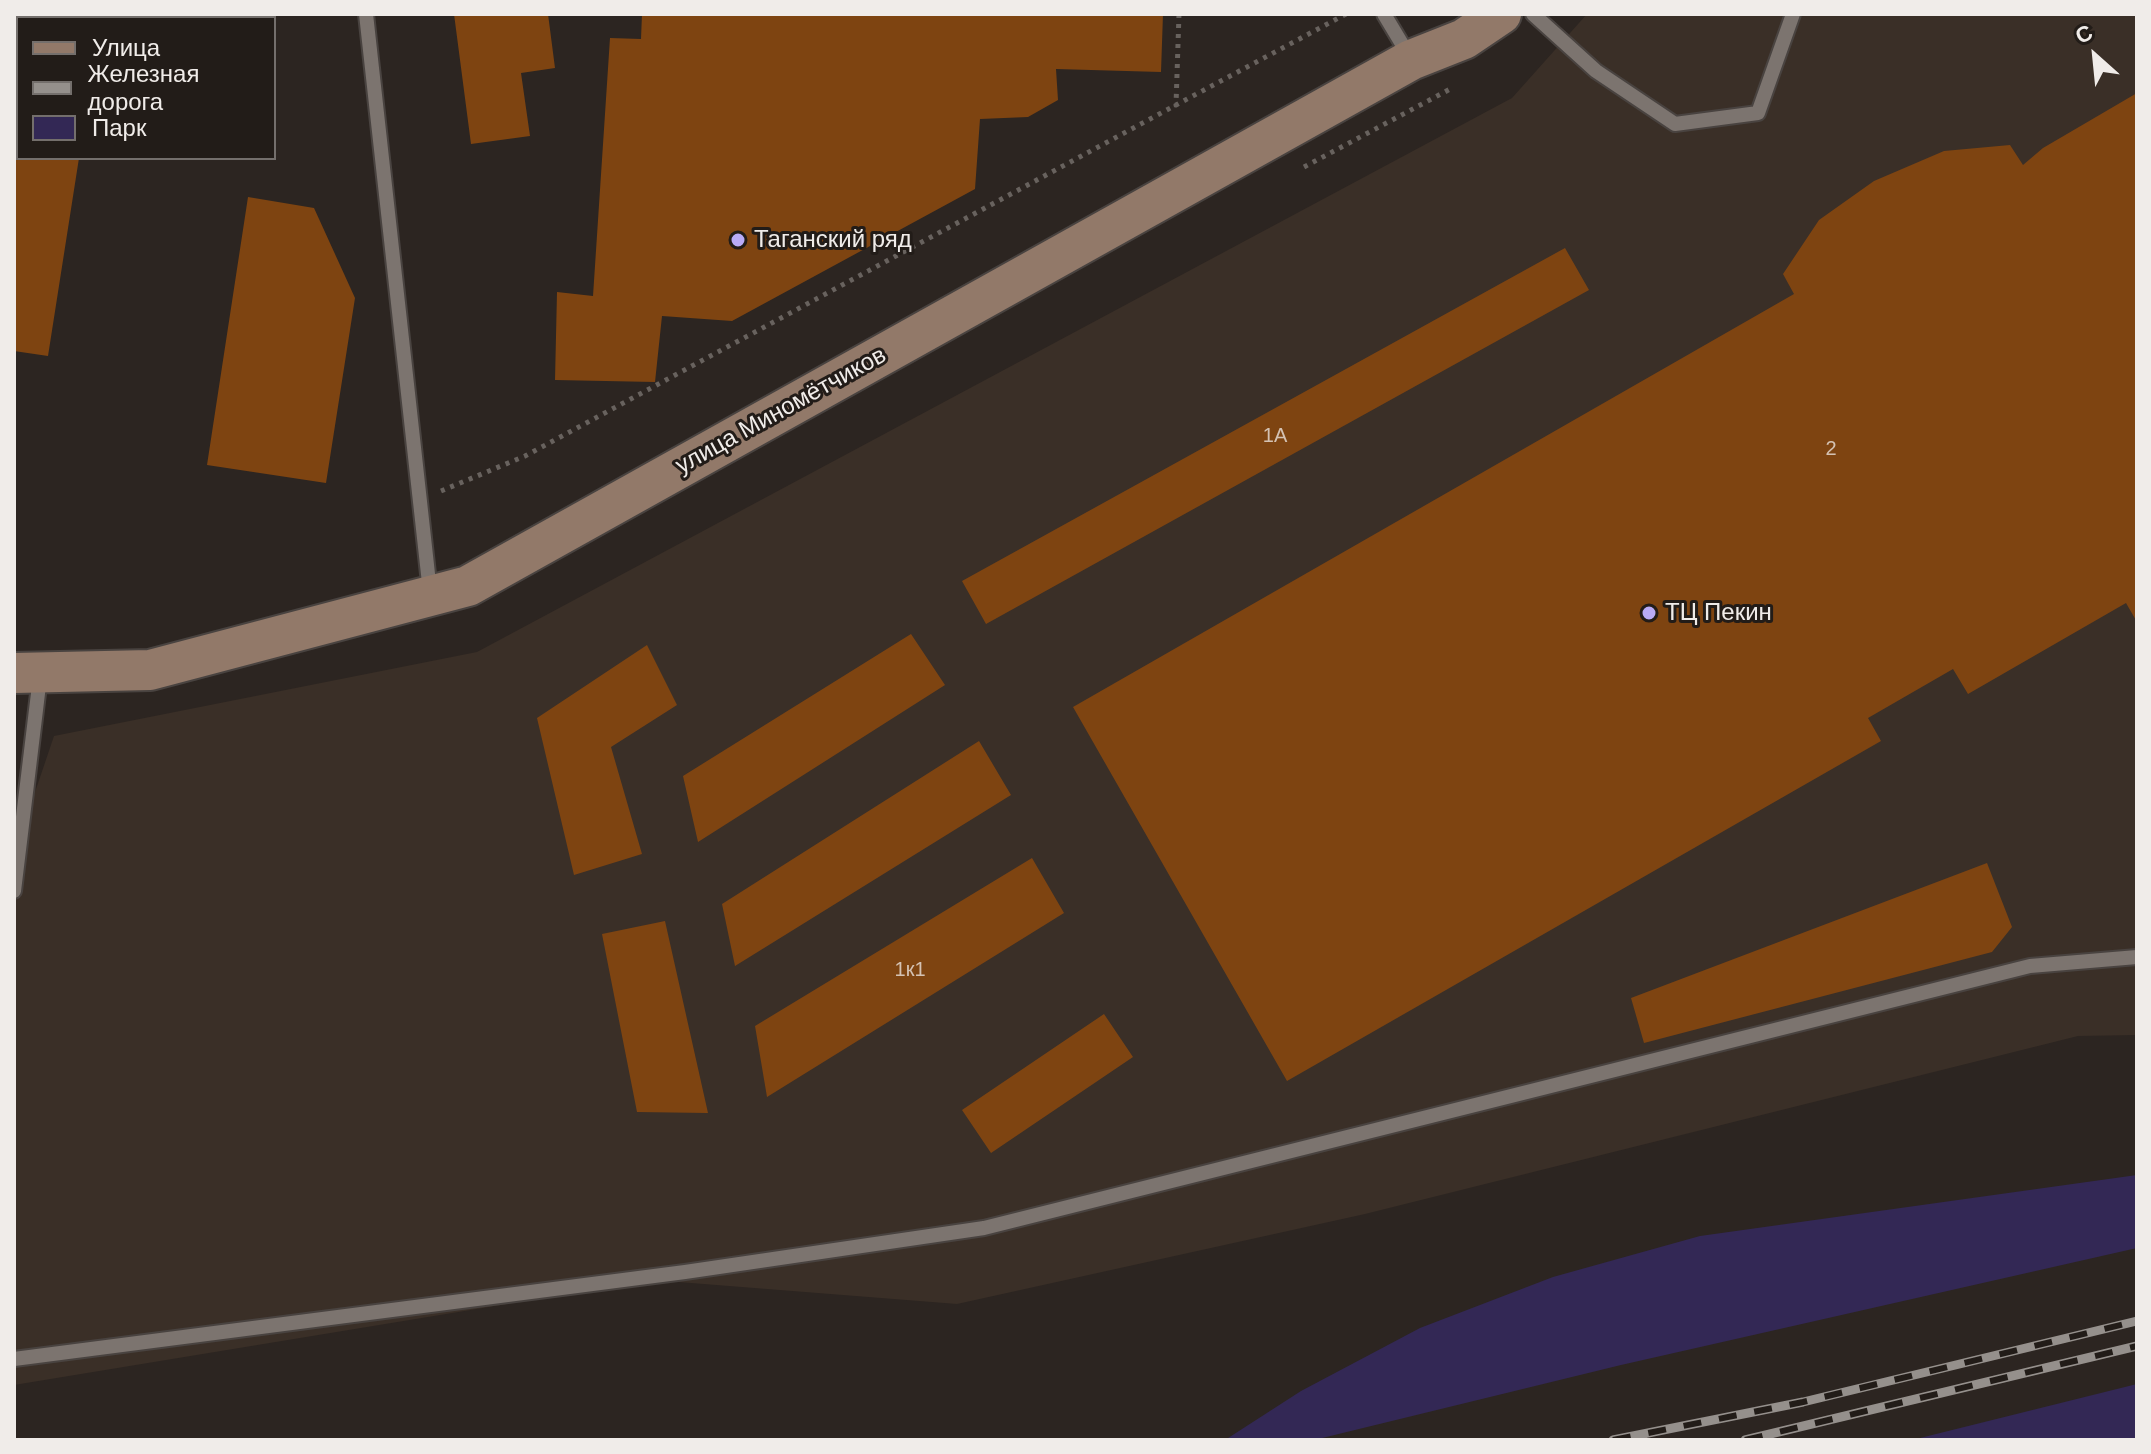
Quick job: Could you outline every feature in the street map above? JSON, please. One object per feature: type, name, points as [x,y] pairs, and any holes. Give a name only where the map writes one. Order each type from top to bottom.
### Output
[{"type":"street","name":"улица Миномётчиков","points":[[27,673],[150,670],[468,586],[1411,60],[1464,39],[1501,14]]},
{"type":"lane","points":[[366,14],[430,596]]},
{"type":"lane","points":[[1384,14],[1411,60]]},
{"type":"lane","points":[[1533,14],[1596,71],[1675,124],[1758,113],[1793,14]]},
{"type":"lane","points":[[14,891],[27,673]]},
{"type":"lane","points":[[14,1359],[670,1274],[984,1228],[2030,966],[2137,957]]},
{"type":"path","points":[[1176,105],[1179,14]]},
{"type":"path","points":[[421,500],[525,456],[1346,14]]},
{"type":"shaded area","points":[[1587,14],[2137,14],[2137,1035],[2078,1036],[1365,1214],[957,1304],[653,1280],[14,1385],[14,854],[54,736],[477,652],[1512,98]]},
{"type":"green space","points":[[2137,1175],[2137,1248],[1621,1365],[1314,1440],[1225,1440],[1301,1391],[1420,1328],[1553,1277],[1700,1236]]},
{"type":"green space","points":[[2137,1384],[2137,1440],[1912,1440]]},
{"type":"building","points":[[14,14],[102,14],[16,16],[16,160],[79,160],[48,356],[14,351]]},
{"type":"building","points":[[454,14],[548,14],[555,68],[521,73],[530,136],[471,144]]},
{"type":"building","name":"Таганский ряд","points":[[642,14],[1163,14],[1161,72],[1056,69],[1058,100],[1028,117],[980,119],[975,189],[732,321],[662,316],[655,382],[555,380],[557,292],[593,296],[610,38],[641,39]]},
{"type":"building","points":[[2137,93],[2137,622],[2126,603],[1968,694],[1953,669],[1868,718],[1881,741],[1287,1081],[1073,707],[1794,294],[1783,274],[1819,220],[1874,181],[1944,151],[2010,145],[2023,165],[2043,148]]},
{"type":"building","points":[[248,197],[314,208],[355,298],[326,483],[207,465]]},
{"type":"building","points":[[1565,248],[1589,290],[986,624],[962,581]]},
{"type":"building","points":[[911,634],[945,685],[698,842],[683,776]]},
{"type":"building","points":[[647,645],[677,705],[611,747],[642,854],[574,875],[537,718]]},
{"type":"building","points":[[979,741],[1011,795],[735,966],[722,904]]},
{"type":"building","points":[[1032,858],[1064,913],[767,1097],[755,1026]]},
{"type":"building","points":[[1987,863],[2012,927],[1992,952],[1644,1043],[1631,998]]},
{"type":"building","points":[[665,921],[708,1113],[637,1112],[602,934]]},
{"type":"building","points":[[1104,1014],[1133,1057],[991,1153],[962,1110]]},
{"type":"railway","points":[[1613,1440],[1803,1402],[2137,1321]]},
{"type":"railway","points":[[1745,1440],[2137,1346]]},
{"type":"place","name":"Таганский ряд","points":[[738,240]]},
{"type":"place","name":"ТЦ Пекин","points":[[1649,613]]}]
